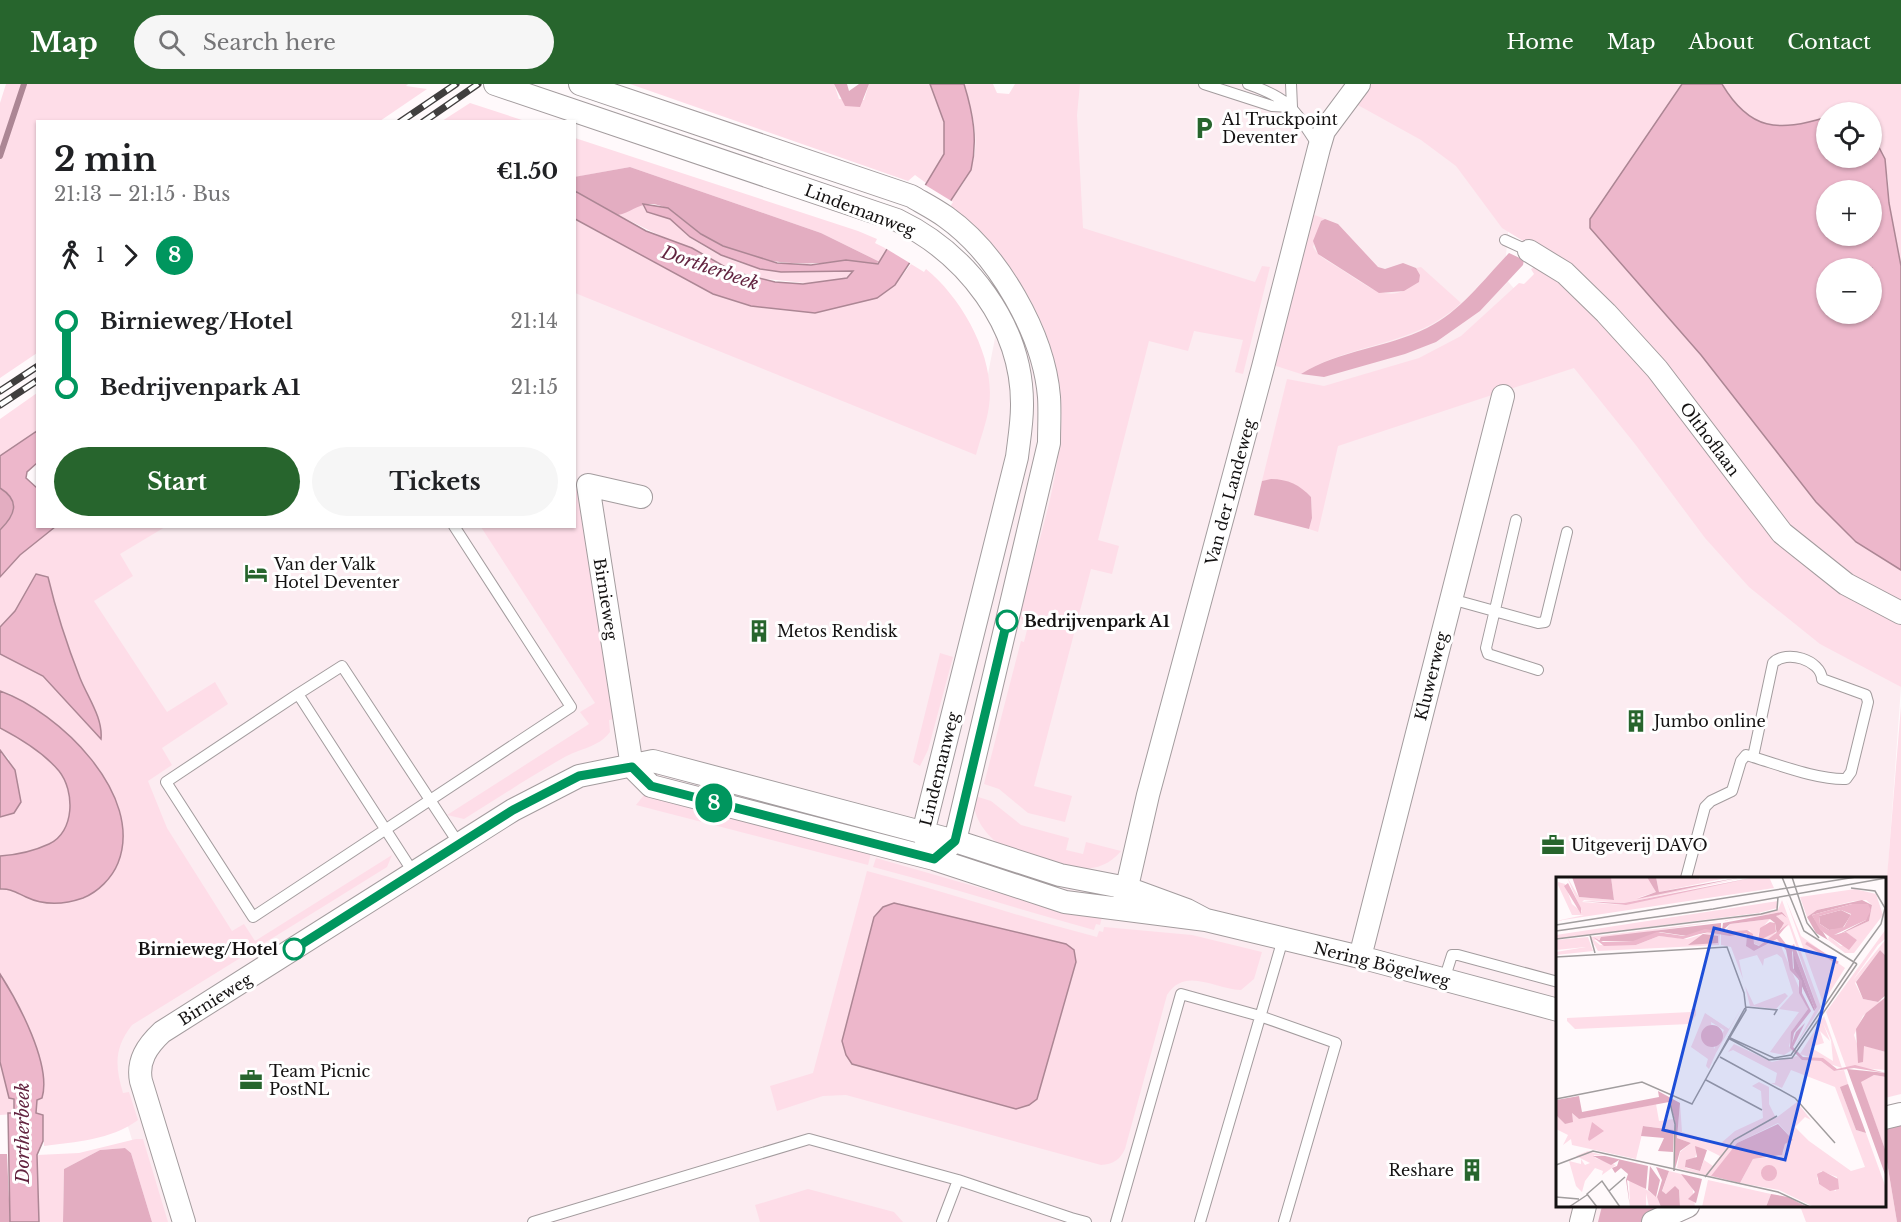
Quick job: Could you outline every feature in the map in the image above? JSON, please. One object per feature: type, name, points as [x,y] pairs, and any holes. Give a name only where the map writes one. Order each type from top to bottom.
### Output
[{"type":"street","name":"Lindemanweg","points":[[495,84],[897,220],[934,241],[954,258],[991,301],[1017,365],[1022,405],[1017,456],[923,833],[934,859],[955,841],[1049,443],[1048,395],[1037,348],[1023,313],[996,269],[948,218],[911,196],[580,84]]},
{"type":"street","name":"Van der Landeweg","points":[[1122,910],[1148,795],[1263,367],[1319,148],[1324,131],[1359,84]]},
{"type":"street","name":"Olthoflaan","points":[[1529,251],[1564,273],[1606,313],[1657,369],[1782,533],[1838,578],[1901,613]]},
{"type":"street","name":"Kluwerweg","points":[[1360,957],[1503,396]]},
{"type":"street","name":"Birnieweg","points":[[632,767],[581,481],[641,497]]},
{"type":"street","name":"Birnieweg","points":[[184,1222],[141,1081],[140,1066],[149,1045],[162,1032],[413,872],[513,810],[568,780],[595,772],[632,767],[653,761],[778,792],[923,833]]},
{"type":"street","points":[[632,767],[651,786],[934,859]]},
{"type":"street","name":"Nering Bögelweg","points":[[923,833],[1060,875],[1127,888],[1206,920]]},
{"type":"street","name":"Nering Bögelweg","points":[[934,859],[1065,902],[1206,920],[1360,957],[1556,1010]]},
{"type":"street","points":[[1886,1118],[1901,1114]]},
{"type":"street","points":[[1581,1222],[1586,1207]]},
{"type":"street","points":[[1653,1222],[1686,1207]]},
{"type":"lane","points":[[1204,84],[1272,106],[1292,107]]},
{"type":"lane","points":[[1248,84],[1278,95],[1292,107],[1319,148]]},
{"type":"lane","points":[[1291,84],[1292,107]]},
{"type":"lane","points":[[1505,240],[1529,251]]},
{"type":"lane","points":[[1516,520],[1493,610],[1486,648],[1488,654],[1538,670]]},
{"type":"lane","points":[[455,528],[571,707],[429,799],[253,917],[166,782],[342,666],[429,799],[459,843]]},
{"type":"lane","points":[[1451,599],[1545,622],[1567,532]]},
{"type":"lane","points":[[1687,877],[1706,807],[1710,801],[1732,791],[1741,761],[1746,755],[1753,757],[1837,780],[1846,779],[1851,772],[1868,702],[1866,695],[1822,680],[1822,671],[1816,664],[1784,656],[1778,657],[1773,663],[1753,757]]},
{"type":"lane","points":[[298,694],[413,872]]},
{"type":"lane","points":[[1200,1222],[1283,939]]},
{"type":"lane","points":[[1444,980],[1452,955],[1458,955],[1556,982]]},
{"type":"lane","points":[[1116,1222],[1181,994],[1260,1016],[1336,1043],[1284,1222]]},
{"type":"lane","points":[[533,1222],[809,1139],[958,1180],[1072,1220],[1086,1222]]},
{"type":"lane","points":[[942,1222],[958,1180]]},
{"type":"shaded area","points":[[6,84],[408,84],[406,86],[427,89],[381,120],[36,120],[36,354],[0,378],[0,103]]},
{"type":"shaded area","points":[[630,84],[834,84],[839,99],[864,100],[869,84],[930,84],[944,122],[944,154],[926,183],[915,175],[908,181]]},
{"type":"shaded area","points":[[834,84],[847,84],[849,91],[859,84],[869,84],[860,107],[845,106]]},
{"type":"shaded area","points":[[964,84],[993,84],[997,93],[1009,94],[1015,84],[1080,84],[1077,115],[1083,228],[1255,282],[1262,266],[1270,267],[1243,374],[1235,372],[1243,340],[1194,331],[1188,351],[1149,341],[1098,540],[1119,546],[1112,574],[1091,569],[1034,786],[1072,796],[1065,822],[1028,813],[999,789],[984,784],[1021,641],[1024,642],[1029,622],[1017,618],[1053,486],[1060,441],[1061,406],[1057,372],[1048,339],[1035,309],[998,252],[949,204],[969,173],[974,158],[975,136]]},
{"type":"shaded area","points":[[1072,84],[1575,84],[1511,200],[1504,277],[1580,364],[1853,654],[1901,687],[1886,895],[1886,877],[1556,877],[1556,1207],[1613,1207],[1609,1222],[157,1222],[112,1074],[60,572],[126,528],[576,528],[576,276],[974,446],[1017,225]]},
{"type":"shaded area","points":[[1371,84],[1682,84],[1590,228],[1701,355],[1816,502],[1856,542],[1901,570],[1901,608],[1818,558],[1712,434],[1528,244],[1502,228],[1456,166],[1421,140],[1356,104]]},
{"type":"shaded area","points":[[1722,84],[1901,84],[1901,266],[1889,203],[1888,179],[1882,157],[1882,102],[1816,102],[1816,120],[1780,126],[1755,119],[1733,100]]},
{"type":"shaded area","points":[[470,103],[522,120],[444,120]]},
{"type":"shaded area","points":[[576,138],[858,231],[877,239],[875,243],[887,249],[880,262],[821,233],[630,167],[576,177]]},
{"type":"shaded area","points":[[630,167],[821,233],[880,262],[872,264],[786,263],[752,257],[736,252],[703,235],[660,205],[643,205],[618,215],[576,192],[576,177]]},
{"type":"shaded area","points":[[643,204],[648,211],[670,219],[688,236],[711,250],[748,265],[785,271],[847,269],[853,272],[847,278],[814,284],[756,278],[734,272],[618,215]]},
{"type":"shaded area","points":[[1312,214],[1325,219],[1321,221],[1313,247],[1315,250],[1325,260],[1365,285],[1384,293],[1393,294],[1411,285],[1420,275],[1416,268],[1421,267],[1461,303],[1424,328],[1341,356],[1301,374],[1273,365]]},
{"type":"shaded area","points":[[1325,219],[1338,224],[1378,267],[1385,269],[1403,263],[1416,268],[1420,275],[1419,282],[1404,291],[1379,293],[1318,254],[1313,241],[1321,221]]},
{"type":"shaded area","points":[[576,220],[713,294],[751,306],[815,313],[877,298],[895,285],[911,264],[924,272],[926,269],[964,312],[982,349],[990,388],[989,406],[976,455],[576,293]]},
{"type":"shaded area","points":[[1509,253],[1524,260],[1523,265],[1480,311],[1436,342],[1405,354],[1324,377],[1301,374],[1347,354],[1412,335],[1427,328],[1450,313],[1471,294]]},
{"type":"shaded area","points":[[1536,266],[1589,301],[1758,511],[1901,618],[1901,687],[1820,644],[1749,587],[1705,538],[1635,444],[1574,368],[1338,446],[1318,532],[1309,529],[1312,518],[1311,497],[1306,492],[1283,481],[1262,481],[1287,379],[1324,386],[1419,358],[1461,336],[1519,283],[1524,284],[1534,274],[1531,269]]},
{"type":"shaded area","points":[[36,394],[36,432],[0,456],[0,419]]},
{"type":"shaded area","points":[[1271,479],[1293,484],[1311,497],[1312,518],[1309,529],[1254,515],[1262,481]]},
{"type":"shaded area","points":[[0,488],[11,498],[14,508],[0,530]]},
{"type":"shaded area","points":[[576,489],[580,492],[615,719],[609,720],[610,732],[594,745],[563,758],[464,819],[447,815],[589,724],[580,712],[595,703],[482,528],[576,528]]},
{"type":"shaded area","points":[[54,528],[163,528],[120,554],[133,576],[94,601],[167,712],[215,682],[228,704],[162,748],[172,765],[148,781],[167,828],[232,931],[244,924],[255,941],[392,855],[387,867],[132,1025],[119,1050],[118,1074],[123,1093],[129,1092],[138,1120],[105,1136],[44,1146],[43,1115],[36,1114],[37,1100],[42,1098],[31,1034],[0,974],[0,889],[10,890],[33,900],[47,903],[76,900],[94,891],[114,868],[122,848],[123,833],[117,803],[110,788],[84,750],[59,728],[11,694],[0,691],[0,654],[43,676],[101,738],[100,723],[71,653],[48,577],[36,574],[15,611],[0,627],[0,577],[20,555]]},
{"type":"shaded area","points":[[940,653],[953,657],[928,750],[920,766],[913,762]]},
{"type":"shaded area","points":[[1901,706],[1901,1094],[1886,1098],[1886,889]]},
{"type":"shaded area","points":[[0,728],[32,747],[59,771],[68,789],[70,810],[64,830],[49,844],[25,852],[0,856],[0,817],[9,759],[0,750]]},
{"type":"shaded area","points":[[644,795],[871,853],[868,865],[636,805]]},
{"type":"shaded area","points":[[975,796],[991,801],[1021,825],[1069,838],[1066,850],[1083,854],[1086,842],[1121,851],[1109,862],[1081,869],[1050,863],[1004,848],[992,838],[978,819],[974,804]]},
{"type":"shaded area","points":[[876,858],[991,891],[1003,894],[1005,892],[1102,917],[1100,925],[1096,924],[1094,930],[873,867]]},
{"type":"shaded area","points":[[867,871],[1097,937],[1099,931],[1103,932],[1104,927],[1192,935],[1262,952],[1254,979],[1241,990],[1191,980],[1174,986],[1167,995],[1125,1149],[1116,1161],[1109,1164],[1101,1165],[846,1095],[823,1096],[777,1111],[770,1086],[813,1073]],"holes":[[[894,903],[1066,944],[1074,950],[1029,1105],[1015,1109],[852,1064],[846,1055],[842,1041],[874,917]]]},
{"type":"shaded area","points":[[0,1062],[14,1099],[14,1114],[0,1115]]},
{"type":"shaded area","points":[[1901,1121],[1901,1222],[1897,1222],[1886,1156],[1886,1124]]},
{"type":"shaded area","points":[[143,1139],[168,1222],[152,1222],[131,1153],[125,1148],[100,1150],[64,1169],[63,1222],[39,1222],[37,1155],[79,1153]]},
{"type":"shaded area","points":[[125,1148],[131,1153],[152,1222],[63,1222],[64,1169],[100,1150]]},
{"type":"shaded area","points":[[0,1154],[7,1154],[10,1222],[0,1222]]},
{"type":"shaded area","points":[[1886,1156],[1897,1222],[1806,1222],[1800,1207],[1886,1207]]},
{"type":"shaded area","points":[[808,1189],[894,1212],[903,1222],[760,1222],[755,1205]]},
{"type":"shaded area","points":[[1602,1207],[1675,1207],[1643,1222],[1598,1222]]},
{"type":"water","name":"Dortherbeek","points":[[930,84],[964,84],[973,127],[974,148],[971,170],[895,285],[877,298],[815,313],[751,306],[713,294],[576,220],[576,192],[646,231],[692,248],[734,272],[775,282],[803,284],[847,278],[853,271],[781,272],[760,269],[721,255],[690,237],[670,219],[647,212],[643,204],[668,208],[701,234],[723,246],[777,263],[811,265],[846,260],[878,264],[944,154],[944,122]]},
{"type":"water","points":[[1682,84],[1722,84],[1743,111],[1767,124],[1794,125],[1816,120],[1816,168],[1882,168],[1882,153],[1885,159],[1889,203],[1901,266],[1901,570],[1856,542],[1816,502],[1701,355],[1590,228],[1590,219]]},
{"type":"water","points":[[36,432],[36,464],[27,472],[26,478],[36,487],[36,528],[54,528],[20,555],[0,577],[0,530],[14,508],[11,498],[0,488],[0,456]]},
{"type":"water","points":[[36,574],[48,577],[71,653],[100,723],[101,739],[43,676],[0,654],[0,627],[15,611]]},
{"type":"water","points":[[0,691],[47,717],[70,737],[91,759],[108,784],[119,810],[123,837],[118,863],[104,884],[83,898],[61,903],[47,903],[33,900],[10,890],[0,889],[0,856],[37,849],[58,838],[68,821],[70,800],[68,789],[59,771],[32,747],[0,728]]},
{"type":"water","points":[[0,750],[15,770],[21,802],[14,813],[0,817]]},
{"type":"water","points":[[894,903],[1066,944],[1074,950],[1076,962],[1037,1099],[1029,1105],[1016,1109],[852,1064],[846,1055],[842,1041],[874,917],[883,907]]},
{"type":"water","name":"Dortherbeek","points":[[0,974],[32,1034],[42,1069],[44,1084],[42,1098],[37,1100],[36,1113],[43,1115],[43,1141],[37,1155],[39,1222],[10,1222],[8,1113],[14,1113],[14,1099],[9,1098],[0,1062]]},
{"type":"pier","points":[[922,183],[953,202],[913,265],[885,248]]},
{"type":"waterway","points":[[0,156],[24,84]]},
{"type":"railway","points":[[403,120],[456,84]]},
{"type":"railway","points":[[426,120],[478,84]]},
{"type":"railway","points":[[0,391],[36,367]]},
{"type":"railway","points":[[0,405],[36,381]]},
{"type":"bus line","name":"8","points":[[294,949],[513,810],[568,780],[595,772],[632,767],[651,786],[934,859],[955,841],[1007,621]]},
{"type":"place","name":"A1 Truckpoint Deventer","points":[[1204,128]]},
{"type":"place","name":"Van der Valk Hotel Deventer","points":[[256,573]]},
{"type":"place","name":"Bedrijvenpark A1","points":[[1007,621]]},
{"type":"place","name":"Metos Rendisk","points":[[759,631]]},
{"type":"place","name":"Jumbo online","points":[[1636,721]]},
{"type":"place","name":"Uitgeverij DAVO","points":[[1553,845]]},
{"type":"place","name":"Birnieweg/Hotel","points":[[294,949]]},
{"type":"place","name":"Team Picnic PostNL","points":[[251,1080]]},
{"type":"place","name":"Reshare","points":[[1472,1170]]}]
